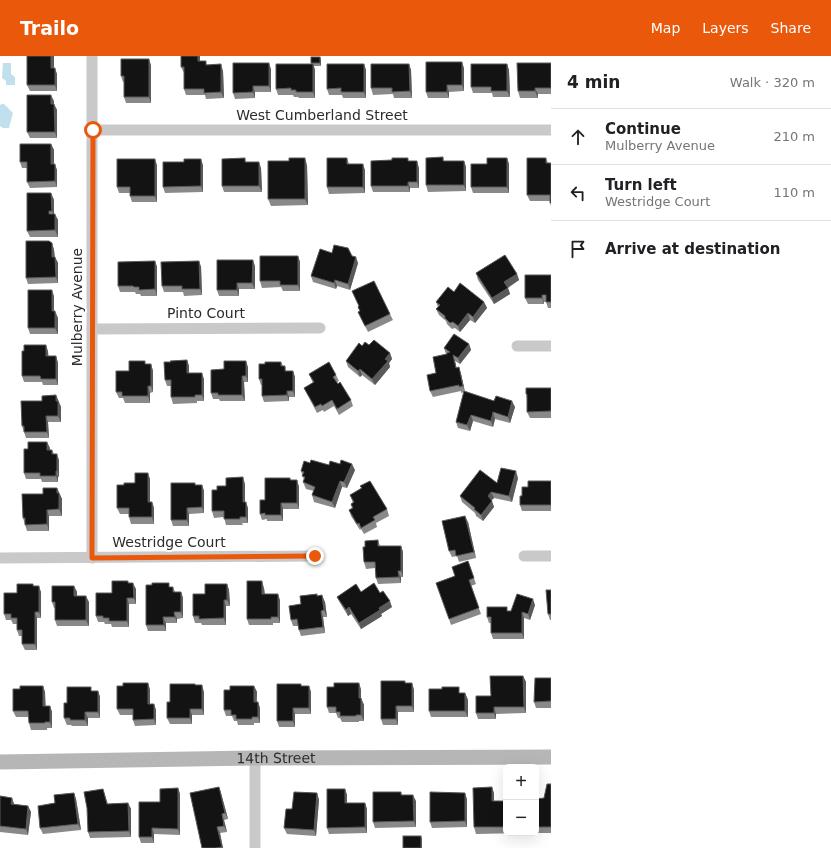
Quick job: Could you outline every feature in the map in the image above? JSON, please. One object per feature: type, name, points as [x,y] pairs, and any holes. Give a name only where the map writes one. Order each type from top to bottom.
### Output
[{"type":"street","name":"Mulberry Avenue","points":[[92,56],[92,558]]},
{"type":"street","name":"West Cumberland Street","points":[[93,130],[551,130]]},
{"type":"street","name":"Pinto Court","points":[[92,329],[320,328]]},
{"type":"street","points":[[517,346],[551,346]]},
{"type":"street","name":"Westridge Court","points":[[0,558],[315,556]]},
{"type":"street","points":[[524,556],[551,556]]},
{"type":"street","name":"14th Street","points":[[0,762],[256,758],[551,757]]},
{"type":"street","points":[[255,848],[256,758]]},
{"type":"water","points":[[3,63],[11,63],[11,74],[15,77],[15,85],[6,85],[6,81],[2,78]]},
{"type":"water","points":[[4,104],[13,113],[9,128],[3,128],[0,126],[0,105]]},
{"type":"building","points":[[27,56],[51,56],[51,68],[55,68],[55,85],[27,85]]},
{"type":"building","points":[[181,56],[198,56],[198,61],[206,61],[206,65],[221,64],[221,92],[204,93],[204,89],[184,89],[184,67],[181,67]]},
{"type":"building","points":[[311,57],[320,57],[320,63],[311,63]]},
{"type":"building","points":[[121,59],[149,59],[149,97],[124,97],[124,76],[121,76]]},
{"type":"building","points":[[426,62],[462,62],[462,85],[447,85],[447,92],[426,92]]},
{"type":"building","points":[[233,63],[269,63],[269,86],[253,86],[253,92],[233,93]]},
{"type":"building","points":[[517,63],[551,63],[551,88],[535,88],[535,91],[518,91]]},
{"type":"building","points":[[276,64],[313,64],[313,92],[296,92],[296,90],[291,90],[291,88],[276,89]]},
{"type":"building","points":[[327,64],[364,64],[364,92],[341,92],[341,88],[327,89]]},
{"type":"building","points":[[371,64],[409,64],[410,91],[392,92],[392,88],[371,88]]},
{"type":"building","points":[[471,64],[507,64],[507,91],[491,91],[491,87],[471,87]]},
{"type":"building","points":[[27,95],[51,95],[51,104],[54,104],[55,132],[27,132]]},
{"type":"building","points":[[20,144],[51,144],[51,164],[55,164],[55,181],[27,182],[27,162],[20,162]]},
{"type":"building","points":[[443,157],[443,161],[464,161],[464,185],[426,185],[426,158]]},
{"type":"building","points":[[245,158],[245,162],[259,162],[259,186],[222,186],[222,159]]},
{"type":"building","points":[[289,158],[305,158],[305,199],[268,199],[268,161],[289,161]]},
{"type":"building","points":[[327,158],[347,158],[347,164],[363,164],[363,187],[327,187]]},
{"type":"building","points":[[392,158],[408,158],[408,161],[417,161],[417,182],[408,182],[408,186],[371,186],[371,161],[392,160]]},
{"type":"building","points":[[487,158],[507,158],[507,187],[471,187],[471,164],[487,164]]},
{"type":"building","points":[[527,158],[546,158],[546,163],[551,163],[551,203],[550,195],[527,195]]},
{"type":"building","points":[[117,159],[155,159],[155,196],[130,196],[130,187],[117,187]]},
{"type":"building","points":[[184,159],[201,159],[201,186],[163,187],[163,162],[184,162]]},
{"type":"building","points":[[27,193],[51,193],[52,211],[49,211],[49,214],[55,214],[55,230],[27,231]]},
{"type":"building","points":[[26,241],[49,241],[52,243],[52,257],[55,257],[56,277],[26,278]]},
{"type":"building","points":[[334,245],[348,248],[352,256],[356,257],[348,284],[335,280],[334,283],[311,276],[320,249],[332,253]]},
{"type":"building","points":[[505,255],[517,274],[504,282],[508,288],[492,298],[476,273]]},
{"type":"building","points":[[260,256],[298,256],[298,285],[280,285],[280,281],[260,281]]},
{"type":"building","points":[[217,260],[253,260],[252,283],[237,283],[237,290],[217,290]]},
{"type":"building","points":[[155,261],[155,289],[139,290],[139,287],[118,286],[118,262]]},
{"type":"building","points":[[199,261],[200,289],[182,289],[182,286],[162,286],[161,262]]},
{"type":"building","points":[[525,275],[551,275],[551,302],[546,302],[546,295],[542,295],[542,298],[525,298]]},
{"type":"building","points":[[374,281],[390,314],[365,326],[358,312],[360,311],[359,306],[352,291]]},
{"type":"building","points":[[460,283],[484,302],[473,317],[468,313],[458,326],[453,322],[450,323],[445,316],[436,309],[440,305],[436,302],[448,287],[454,292]]},
{"type":"building","points":[[28,290],[52,290],[52,311],[55,311],[55,328],[28,328]]},
{"type":"building","points":[[454,334],[469,344],[458,358],[453,355],[456,368],[459,367],[463,386],[459,387],[459,385],[430,391],[427,375],[436,373],[433,357],[450,352],[444,348]]},
{"type":"building","points":[[374,340],[390,353],[385,359],[388,361],[372,379],[360,369],[358,371],[346,361],[359,343],[362,346],[365,342],[369,345]]},
{"type":"building","points":[[24,345],[46,345],[46,356],[56,356],[56,379],[41,379],[40,376],[22,376],[22,351],[24,351]]},
{"type":"building","points":[[187,360],[187,373],[202,373],[202,395],[195,395],[195,397],[171,397],[171,380],[165,380],[164,362]]},
{"type":"building","points":[[129,361],[145,361],[145,364],[151,364],[151,386],[148,386],[148,396],[122,396],[122,392],[116,392],[116,371],[129,371]]},
{"type":"building","points":[[224,361],[246,361],[246,376],[242,376],[242,395],[218,395],[218,393],[211,393],[211,370],[224,369]]},
{"type":"building","points":[[265,362],[281,362],[281,366],[285,366],[285,371],[293,371],[293,391],[287,391],[287,395],[262,396],[262,379],[259,379],[259,364],[265,364]]},
{"type":"building","points":[[329,362],[336,375],[333,377],[338,384],[340,382],[351,400],[337,409],[332,400],[322,406],[321,404],[315,407],[304,388],[314,382],[309,374]]},
{"type":"building","points":[[526,388],[551,388],[551,411],[527,412]]},
{"type":"building","points":[[464,391],[494,401],[496,396],[512,401],[508,417],[493,412],[491,421],[471,415],[467,425],[456,422]]},
{"type":"building","points":[[56,395],[56,401],[58,401],[58,416],[46,416],[47,432],[24,432],[24,426],[22,426],[21,401],[42,401],[42,396]]},
{"type":"building","points":[[28,442],[47,442],[47,450],[52,450],[52,454],[57,454],[56,476],[40,476],[40,473],[24,473],[24,449],[28,449]]},
{"type":"building","points":[[311,460],[329,465],[330,461],[340,464],[341,460],[352,464],[344,482],[340,481],[332,502],[312,495],[315,487],[303,482],[305,477],[302,476],[304,472],[301,471],[304,461],[310,463]]},
{"type":"building","points":[[501,468],[516,471],[509,496],[491,492],[488,496],[492,501],[481,515],[460,496],[480,470],[497,483]]},
{"type":"building","points":[[135,473],[148,473],[148,502],[152,502],[152,517],[129,517],[129,508],[117,508],[117,485],[124,485],[124,483],[135,483]]},
{"type":"building","points":[[243,477],[243,502],[246,502],[246,517],[240,517],[240,519],[224,519],[224,511],[212,511],[212,490],[217,490],[217,486],[226,486],[226,478]]},
{"type":"building","points":[[265,478],[290,478],[290,480],[297,480],[297,503],[281,503],[281,515],[265,515],[265,513],[260,514],[260,500],[265,500]]},
{"type":"building","points":[[370,481],[387,509],[373,517],[375,520],[361,528],[349,510],[353,508],[351,504],[354,502],[350,495],[362,488],[360,486]]},
{"type":"building","points":[[528,481],[551,481],[551,505],[520,505],[522,487],[528,487]]},
{"type":"building","points":[[171,483],[195,483],[195,485],[202,485],[202,507],[187,508],[187,520],[171,520]]},
{"type":"building","points":[[43,488],[57,488],[57,493],[59,493],[59,509],[47,510],[47,524],[25,525],[25,518],[23,518],[22,494],[43,494]]},
{"type":"building","points":[[465,516],[474,552],[456,556],[455,550],[449,551],[442,521]]},
{"type":"building","points":[[378,540],[378,546],[401,546],[401,571],[398,571],[399,577],[376,578],[375,562],[364,562],[363,547],[365,547],[365,541]]},
{"type":"building","points":[[468,561],[474,578],[469,580],[479,608],[449,619],[436,583],[455,576],[452,567]]},
{"type":"building","points":[[112,581],[128,581],[128,583],[133,583],[134,598],[127,598],[127,621],[109,621],[109,618],[96,616],[96,593],[112,593]]},
{"type":"building","points":[[247,581],[262,581],[262,594],[278,594],[278,617],[271,617],[271,619],[247,619]]},
{"type":"building","points":[[152,583],[169,583],[169,587],[173,587],[173,592],[181,592],[181,612],[174,612],[175,617],[163,617],[164,625],[146,625],[146,585],[152,585]]},
{"type":"building","points":[[374,583],[380,593],[383,591],[390,601],[379,608],[380,610],[359,623],[349,607],[346,610],[337,597],[356,584],[361,592]]},
{"type":"building","points":[[17,584],[33,584],[33,586],[39,586],[39,612],[35,612],[35,644],[22,644],[22,630],[17,630],[17,618],[11,618],[11,614],[4,614],[4,593],[17,593]]},
{"type":"building","points":[[205,584],[227,584],[227,600],[224,600],[224,618],[199,619],[199,616],[193,616],[193,594],[205,594]]},
{"type":"building","points":[[52,586],[74,586],[74,596],[86,596],[86,620],[55,620],[55,602],[52,602]]},
{"type":"building","points":[[546,590],[551,590],[551,614],[548,614]]},
{"type":"building","points":[[317,594],[317,596],[322,595],[324,610],[321,611],[323,627],[299,630],[297,619],[291,620],[289,606],[301,604],[300,596]]},
{"type":"building","points":[[517,594],[533,599],[528,614],[522,612],[522,633],[491,633],[491,617],[487,617],[487,607],[507,607],[507,611],[511,611]]},
{"type":"building","points":[[490,676],[523,676],[524,707],[494,707],[494,713],[476,713],[476,696],[491,696]]},
{"type":"building","points":[[535,678],[551,678],[551,701],[534,702]]},
{"type":"building","points":[[381,681],[405,681],[405,683],[412,683],[412,706],[396,706],[396,719],[381,719]]},
{"type":"building","points":[[123,683],[148,683],[148,704],[154,704],[154,719],[133,720],[133,709],[117,709],[117,686],[123,686]]},
{"type":"building","points":[[334,683],[359,683],[361,715],[340,716],[340,712],[336,712],[336,707],[327,707],[327,687],[334,687]]},
{"type":"building","points":[[170,684],[202,685],[202,709],[190,709],[190,718],[167,718],[167,702],[170,702]]},
{"type":"building","points":[[277,684],[301,684],[301,686],[309,686],[309,708],[293,708],[293,721],[277,721]]},
{"type":"building","points":[[20,686],[43,686],[43,706],[50,706],[50,722],[29,723],[28,711],[13,711],[13,689],[20,689]]},
{"type":"building","points":[[230,686],[254,686],[254,702],[258,702],[258,717],[252,717],[252,719],[236,719],[236,715],[231,715],[231,710],[224,710],[224,690],[230,690]]},
{"type":"building","points":[[67,687],[91,687],[91,691],[98,691],[98,712],[85,712],[85,720],[70,720],[70,718],[64,718],[64,703],[67,703]]},
{"type":"building","points":[[442,687],[459,687],[459,693],[465,693],[465,711],[429,711],[429,689],[442,689]]},
{"type":"building","points":[[547,784],[551,784],[551,827],[539,827],[539,799],[544,798]]},
{"type":"building","points":[[219,787],[225,813],[222,814],[224,826],[217,827],[222,847],[202,848],[190,793]]},
{"type":"building","points":[[492,787],[492,801],[503,801],[503,827],[474,827],[473,788]]},
{"type":"building","points":[[178,788],[178,829],[152,828],[152,837],[139,837],[139,802],[160,802],[160,789]]},
{"type":"building","points":[[103,789],[107,804],[128,803],[129,831],[88,832],[87,808],[84,792]]},
{"type":"building","points":[[327,789],[345,789],[345,803],[365,803],[365,827],[327,828]]},
{"type":"building","points":[[294,792],[317,793],[314,830],[284,828],[286,809],[292,809]]},
{"type":"building","points":[[373,792],[401,792],[401,795],[413,795],[414,821],[373,822]]},
{"type":"building","points":[[430,792],[465,793],[465,821],[430,822]]},
{"type":"building","points":[[74,793],[78,824],[40,828],[38,806],[55,803],[54,795]]},
{"type":"building","points":[[0,796],[12,798],[11,804],[28,806],[26,829],[0,826]]},
{"type":"building","points":[[403,836],[421,836],[421,848],[403,848]]},
{"type":"route","points":[[93,130],[92,558],[315,556]]}]
